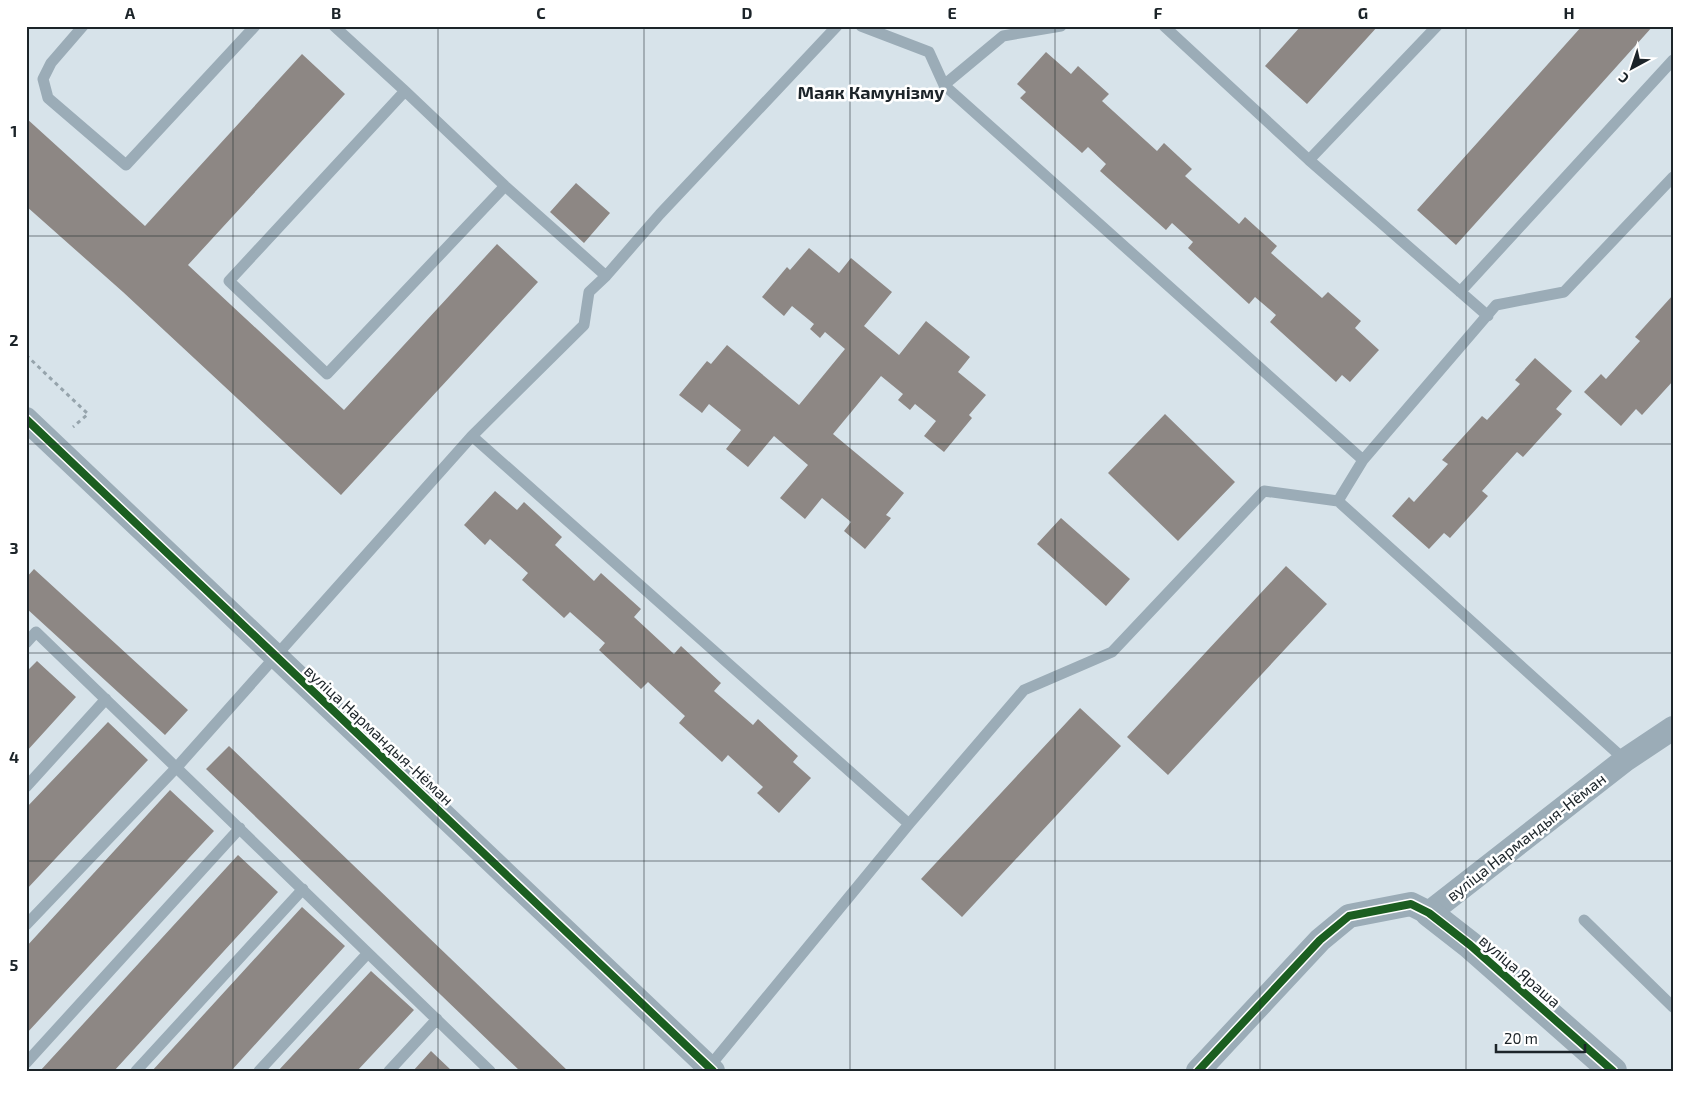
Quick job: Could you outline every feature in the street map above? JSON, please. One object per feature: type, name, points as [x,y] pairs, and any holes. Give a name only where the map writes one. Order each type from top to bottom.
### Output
[{"type":"street","name":"вуліца Нармандыя-Нёман","points":[[26,419],[55,444],[276,657],[711,1069]]},
{"type":"street","name":"вуліца Нармандыя-Нёман","points":[[1198,1071],[1320,940],[1348,916],[1412,904],[1430,913],[1625,760],[1673,728]]},
{"type":"street","name":"вуліца Яраша","points":[[1430,913],[1470,944],[1612,1071]]},
{"type":"lane","points":[[83,26],[50,64],[43,79],[48,98],[126,165],[255,26]]},
{"type":"lane","points":[[334,26],[505,186],[606,276]]},
{"type":"lane","points":[[26,925],[177,767],[472,436],[584,325],[589,292],[606,276],[660,214],[837,26]]},
{"type":"lane","points":[[861,26],[929,52],[944,85],[1364,460]]},
{"type":"lane","points":[[944,85],[1004,36],[1061,26]]},
{"type":"lane","points":[[1164,26],[1309,160],[1488,316]]},
{"type":"lane","points":[[1309,160],[1437,26]]},
{"type":"lane","points":[[1460,292],[1673,60]]},
{"type":"lane","points":[[405,91],[230,281],[327,374],[505,186]]},
{"type":"lane","points":[[1338,501],[1364,460],[1496,305],[1564,292],[1673,177]]},
{"type":"lane","points":[[472,436],[909,824]]},
{"type":"lane","points":[[711,1069],[909,824],[1024,690],[1112,652],[1264,491],[1338,501],[1625,760]]},
{"type":"lane","points":[[26,643],[36,632],[490,1071]]},
{"type":"lane","points":[[26,787],[106,699]]},
{"type":"lane","points":[[26,1062],[240,828]]},
{"type":"lane","points":[[136,1071],[302,889]]},
{"type":"lane","points":[[1584,920],[1673,1007]]},
{"type":"lane","points":[[260,1071],[368,953]]},
{"type":"lane","points":[[389,1071],[437,1019]]},
{"type":"path","points":[[26,355],[88,414],[55,444]]},
{"type":"building","points":[[1301,26],[1378,26],[1307,104],[1265,66]]},
{"type":"building","points":[[1582,26],[1653,26],[1456,245],[1417,210]]},
{"type":"building","points":[[1046,52],[1071,74],[1078,66],[1109,94],[1102,101],[1157,151],[1164,143],[1192,169],[1185,176],[1239,224],[1245,217],[1277,246],[1271,253],[1322,298],[1328,292],[1361,321],[1355,328],[1379,350],[1350,382],[1342,375],[1336,382],[1270,322],[1276,315],[1255,297],[1249,304],[1188,248],[1193,242],[1172,223],[1166,230],[1100,171],[1106,164],[1088,147],[1082,153],[1020,98],[1026,92],[1017,84]]},
{"type":"building","points":[[302,54],[345,94],[188,265],[344,410],[497,244],[538,282],[341,495],[123,292],[26,206],[26,118],[145,226]]},
{"type":"building","points":[[576,183],[610,213],[584,243],[550,212]]},
{"type":"building","points":[[809,248],[839,273],[851,258],[892,292],[864,326],[899,355],[926,321],[970,357],[958,372],[986,395],[969,415],[972,418],[944,452],[924,436],[936,421],[915,404],[910,410],[898,400],[903,394],[881,376],[833,434],[904,493],[886,515],[891,518],[865,549],[844,531],[851,522],[822,498],[805,519],[780,498],[808,465],[774,436],[748,467],[726,449],[741,430],[709,404],[702,413],[679,395],[707,361],[711,364],[727,345],[799,405],[845,349],[825,332],[820,338],[810,329],[814,324],[792,306],[784,316],[762,297],[787,267],[790,270]]},
{"type":"building","points":[[1673,295],[1673,381],[1642,415],[1636,409],[1621,426],[1584,392],[1601,374],[1606,379],[1640,341],[1635,337]]},
{"type":"building","points":[[1535,358],[1572,391],[1556,409],[1562,414],[1523,457],[1517,452],[1482,491],[1488,496],[1450,538],[1444,533],[1429,549],[1392,516],[1409,497],[1414,502],[1448,464],[1442,460],[1482,416],[1487,420],[1520,384],[1515,380]]},
{"type":"building","points":[[1165,414],[1235,482],[1178,541],[1108,473]]},
{"type":"building","points":[[495,491],[517,510],[524,502],[562,537],[555,545],[594,581],[601,573],[641,609],[634,617],[674,654],[681,646],[721,683],[714,691],[753,725],[758,719],[798,756],[793,762],[811,778],[779,813],[757,793],[763,787],[728,755],[722,762],[679,723],[685,716],[648,682],[641,689],[599,650],[605,643],[570,612],[564,618],[522,580],[528,573],[490,539],[485,545],[464,525]]},
{"type":"building","points":[[1061,518],[1130,579],[1106,606],[1037,544]]},
{"type":"building","points":[[1286,566],[1327,604],[1168,775],[1127,737]]},
{"type":"building","points":[[34,569],[188,710],[165,735],[26,608],[26,578]]},
{"type":"building","points":[[37,661],[76,697],[26,752],[26,672]]},
{"type":"building","points":[[1080,708],[1121,746],[962,917],[921,879]]},
{"type":"building","points":[[108,722],[148,760],[26,890],[26,808]]},
{"type":"building","points":[[229,746],[568,1071],[520,1071],[206,769]]},
{"type":"building","points":[[170,790],[214,831],[26,1034],[26,947]]},
{"type":"building","points":[[238,855],[278,892],[114,1071],[40,1071]]},
{"type":"building","points":[[302,907],[345,946],[231,1071],[152,1071]]},
{"type":"building","points":[[371,971],[414,1010],[357,1071],[278,1071]]},
{"type":"building","points":[[431,1051],[452,1071],[413,1071]]},
{"type":"cycle path","points":[[26,419],[713,1071]]},
{"type":"cycle path","points":[[1198,1071],[1320,940],[1349,916],[1411,904],[1429,913],[1470,945],[1613,1071]]},
{"type":"district","name":"Маяк Камунізму","points":[[871,93]]}]
